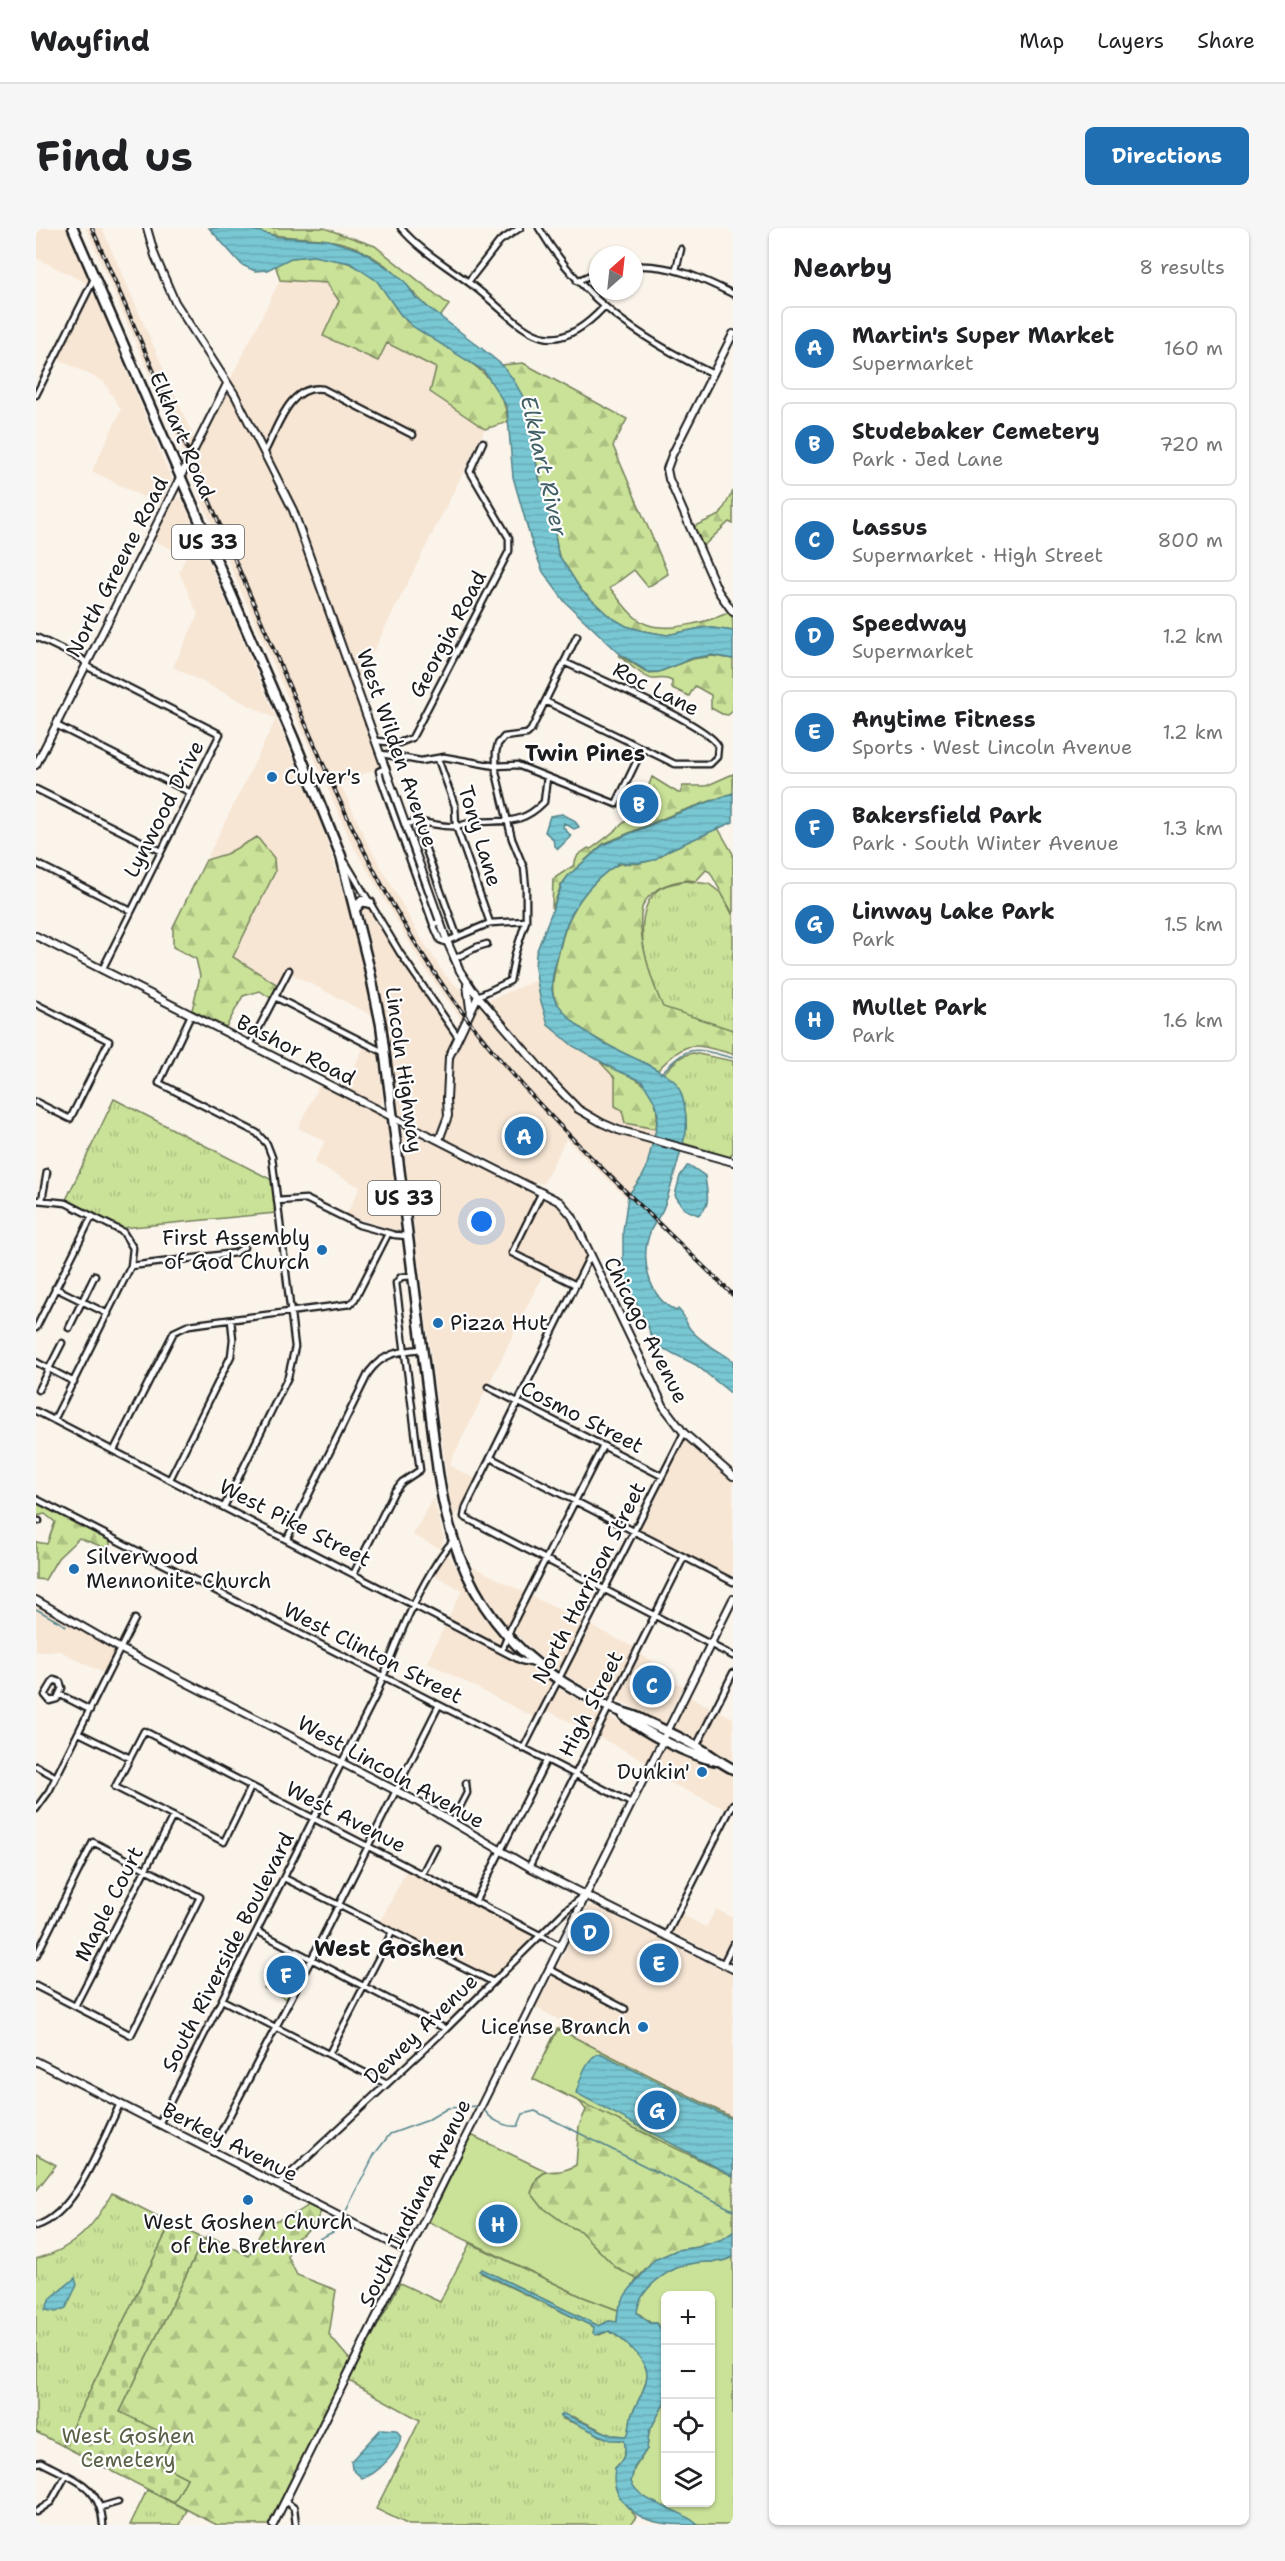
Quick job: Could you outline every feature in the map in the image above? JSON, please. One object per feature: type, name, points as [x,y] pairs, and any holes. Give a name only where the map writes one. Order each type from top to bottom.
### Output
[{"type":"highway","name":"Elkhart Road","points":[[73,228],[293,738],[340,856]]},
{"type":"highway","name":"Lincoln Highway","points":[[340,856],[376,998],[385,1053],[443,1504],[452,1542]]},
{"type":"highway","points":[[355,909],[362,901],[370,903]]},
{"type":"highway","name":"US 33","points":[[452,1542],[476,1592],[508,1635],[539,1664],[559,1679],[619,1712],[638,1717],[665,1736],[696,1747],[733,1769]]},
{"type":"highway","points":[[665,1736],[703,1759],[719,1762]]},
{"type":"street","name":"West Wilden Avenue","points":[[147,228],[159,265],[175,302],[227,384],[265,451],[302,531],[387,768],[406,824],[410,845],[454,959],[465,979],[552,1082],[578,1109],[602,1124],[733,1162]]},
{"type":"street","points":[[401,228],[494,302],[517,325],[541,336],[558,337],[573,334],[588,324],[604,307]]},
{"type":"street","points":[[468,282],[500,241],[520,228]]},
{"type":"street","points":[[539,228],[577,280],[604,307],[647,340],[713,374]]},
{"type":"street","points":[[676,270],[681,249]]},
{"type":"street","points":[[643,267],[676,270],[701,278],[733,294]]},
{"type":"street","points":[[577,280],[589,275]]},
{"type":"street","points":[[36,394],[95,278]]},
{"type":"street","points":[[733,334],[672,454],[668,474],[718,591],[733,612]]},
{"type":"street","name":"North Greene Road","points":[[36,765],[227,384]]},
{"type":"street","points":[[265,451],[293,399],[301,392],[311,388],[323,389],[413,435]]},
{"type":"street","name":"Georgia Road","points":[[377,741],[399,743],[412,738],[510,551],[511,544],[470,471],[483,442]]},
{"type":"street","points":[[36,636],[82,659],[87,665]]},
{"type":"street","points":[[439,1140],[448,1116],[448,1063],[458,1037],[478,996],[510,981],[526,921],[524,868],[507,822],[495,766],[496,752],[500,740],[507,735],[529,733],[577,636]]},
{"type":"street","name":"Roc Lane","points":[[564,662],[685,721],[710,736],[718,746],[717,757],[713,762],[705,765],[679,765],[644,748]]},
{"type":"street","name":"Lynwood Drive","points":[[87,665],[220,734],[102,970]]},
{"type":"street","points":[[382,754],[421,761],[449,758],[495,766],[518,765],[616,804],[644,748],[545,701]]},
{"type":"street","points":[[56,725],[190,793]]},
{"type":"street","name":"Tony Lane","points":[[438,759],[455,806],[456,826],[490,923]]},
{"type":"street","points":[[387,768],[379,771],[410,845],[433,924],[440,940],[447,941],[490,923],[526,921]]},
{"type":"street","points":[[406,824],[416,822],[456,826],[473,822],[507,822],[522,817],[542,804],[546,795],[548,777]]},
{"type":"street","points":[[36,789],[161,851]]},
{"type":"street","points":[[416,822],[456,936]]},
{"type":"street","points":[[340,856],[400,953],[458,1037]]},
{"type":"street","points":[[36,863],[131,911]]},
{"type":"street","points":[[433,924],[441,922]]},
{"type":"street","name":"Bashor Road","points":[[36,936],[542,1192]]},
{"type":"street","points":[[454,959],[487,944]]},
{"type":"street","points":[[250,1045],[289,970]]},
{"type":"street","points":[[465,979],[470,1012]]},
{"type":"street","points":[[275,997],[385,1053]]},
{"type":"street","points":[[36,1004],[109,1041],[70,1119],[36,1102]]},
{"type":"street","points":[[192,1015],[159,1083],[257,1133],[267,1144],[272,1157],[295,1347],[292,1367],[224,1507]]},
{"type":"street","points":[[46,1172],[39,1200],[66,1203],[92,1216],[127,1236],[133,1248],[131,1266],[54,1420]]},
{"type":"street","points":[[542,1192],[512,1253],[576,1286]]},
{"type":"street","name":"Chicago Avenue","points":[[542,1192],[560,1202],[570,1211],[664,1407],[684,1432],[733,1476]]},
{"type":"street","points":[[277,1201],[306,1199],[351,1222],[388,1234],[408,1236]]},
{"type":"street","points":[[36,1328],[92,1216]]},
{"type":"street","points":[[114,1450],[174,1332],[189,1325],[350,1304],[355,1299],[388,1234]]},
{"type":"street","points":[[131,1266],[235,1253],[244,1247]]},
{"type":"street","points":[[590,1256],[464,1515],[466,1520],[733,1656]]},
{"type":"street","points":[[69,1328],[95,1275]]},
{"type":"street","points":[[354,1573],[396,1490],[420,1470],[396,1283],[401,1277],[414,1276]]},
{"type":"street","points":[[55,1288],[108,1314]]},
{"type":"street","points":[[170,1479],[227,1365],[233,1339],[231,1320]]},
{"type":"street","points":[[38,1390],[62,1343]]},
{"type":"street","points":[[287,1539],[369,1372],[382,1358],[422,1349]]},
{"type":"street","points":[[36,1362],[74,1382]]},
{"type":"street","name":"Cosmo Street","points":[[488,1387],[662,1476]]},
{"type":"street","name":"West Pike Street","points":[[36,1411],[522,1661],[539,1664]]},
{"type":"street","name":"North Harrison Street","points":[[523,1749],[684,1432]]},
{"type":"street","points":[[502,1650],[603,1446]]},
{"type":"street","points":[[491,1458],[733,1582]]},
{"type":"street","name":"West Clinton Street","points":[[36,1499],[631,1803]]},
{"type":"street","name":"South Riverside Boulevard","points":[[159,2124],[342,1762],[438,1559],[452,1542]]},
{"type":"street","name":"High Street","points":[[529,1867],[573,1774],[684,1557]]},
{"type":"street","name":"South Indiana Avenue","points":[[273,2525],[733,1599]]},
{"type":"street","name":"West Lincoln Avenue","points":[[36,1600],[121,1649],[396,1790],[529,1867],[733,1969]]},
{"type":"street","points":[[36,1809],[46,1797],[135,1619]]},
{"type":"street","points":[[696,1747],[733,1673]]},
{"type":"street","points":[[54,1680],[61,1684],[59,1694],[52,1701],[46,1699],[45,1695],[54,1680]]},
{"type":"street","points":[[59,1694],[90,1710]]},
{"type":"street","points":[[211,2151],[311,1960],[439,1705]]},
{"type":"street","name":"West Avenue","points":[[173,1816],[115,1787],[144,1731],[561,1946]]},
{"type":"street","points":[[79,1732],[130,1758]]},
{"type":"street","points":[[475,1902],[546,1761]]},
{"type":"street","points":[[36,1766],[56,1777]]},
{"type":"street","points":[[453,1822],[467,1793],[466,1783]]},
{"type":"street","points":[[173,1816],[224,1842],[251,1787]]},
{"type":"street","points":[[666,1936],[733,1804]]},
{"type":"street","name":"Maple Court","points":[[75,2006],[173,1816]]},
{"type":"street","points":[[36,1956],[93,1842],[200,1897],[131,2035],[36,1986]]},
{"type":"street","points":[[422,1874],[436,1847]]},
{"type":"street","points":[[284,1878],[493,1982]]},
{"type":"street","name":"Dewey Avenue","points":[[278,2185],[446,2028],[565,1911],[585,1895]]},
{"type":"street","points":[[257,1931],[446,2028]]},
{"type":"street","points":[[329,2054],[392,1932]]},
{"type":"street","points":[[723,1964],[733,1944]]},
{"type":"street","points":[[549,1969],[625,2009]]},
{"type":"street","points":[[222,2000],[387,2084]]},
{"type":"street","name":"Berkey Avenue","points":[[36,2061],[409,2252]]},
{"type":"street","points":[[36,2226],[51,2220],[70,2202],[120,2104]]},
{"type":"street","points":[[36,2463],[40,2462],[90,2488],[101,2507],[103,2525]]},
{"type":"street","points":[[36,2512],[51,2502],[66,2475]]},
{"type":"street","points":[[285,2501],[294,2508],[296,2525]]},
{"type":"street","points":[[101,2507],[118,2502]]},
{"type":"shaded area","points":[[36,228],[66,228],[89,281],[88,284],[36,258]]},
{"type":"shaded area","points":[[86,228],[102,228],[195,441],[186,455],[184,454]]},
{"type":"shaded area","points":[[280,280],[327,283],[339,301],[323,336],[378,361],[387,343],[436,368],[430,392],[485,429],[357,684],[383,766],[340,783],[366,840],[422,940],[445,975],[468,997],[467,1011],[462,1020],[423,966],[351,842],[189,472],[228,384]]},
{"type":"shaded area","points":[[91,294],[96,296],[172,481],[159,505],[92,471],[121,410],[104,382],[56,358],[87,297]]},
{"type":"shaded area","points":[[178,497],[183,501],[320,821],[358,945],[373,1016],[290,973],[278,985],[173,927],[276,719],[173,667],[198,615],[179,572],[186,556],[153,540],[173,500]]},
{"type":"shaded area","points":[[363,903],[368,905],[397,955],[459,1041],[478,998],[549,1084],[576,1112],[599,1126],[652,1143],[642,1177],[627,1198],[566,1139],[543,1184],[531,1183],[479,1153],[474,1153],[400,1116],[381,991],[361,906]]},
{"type":"shaded area","points":[[537,980],[548,1025],[573,1046],[616,1070],[656,1129],[654,1136],[605,1121],[580,1106],[567,1095],[487,1001]]},
{"type":"shaded area","points":[[365,1045],[378,1054],[383,1101],[381,1105],[344,1087]]},
{"type":"shaded area","points":[[320,1083],[386,1119],[400,1227],[398,1231],[346,1215],[360,1187],[314,1163],[325,1141],[298,1128]]},
{"type":"shaded area","points":[[405,1130],[558,1203],[567,1214],[587,1256],[574,1282],[545,1270],[449,1465],[479,1481],[466,1507],[452,1517],[402,1134]]},
{"type":"shaded area","points":[[685,1433],[733,1476],[733,1582],[634,1531]]},
{"type":"shaded area","points":[[433,1497],[444,1538],[440,1549],[413,1535]]},
{"type":"shaded area","points":[[447,1555],[451,1558],[475,1603],[499,1636],[520,1657],[561,1690],[655,1741],[656,1746],[647,1762],[541,1707],[535,1718],[427,1662],[462,1590],[434,1575],[441,1559]]},
{"type":"shaded area","points":[[474,1567],[636,1648],[638,1653],[667,1669],[665,1673],[671,1676],[670,1680],[683,1686],[664,1724],[617,1699],[606,1697],[578,1683],[543,1660],[503,1621],[474,1576],[472,1571]]},
{"type":"shaded area","points":[[36,1604],[112,1647],[115,1652],[105,1674],[60,1651],[36,1652]]},
{"type":"shaded area","points":[[688,1696],[733,1718],[733,1760],[676,1732],[675,1727]]},
{"type":"shaded area","points":[[665,1745],[733,1776],[733,1813],[650,1773]]},
{"type":"shaded area","points":[[406,1871],[535,1937],[493,1978],[379,1924]]},
{"type":"shaded area","points":[[592,1905],[733,1975],[733,2118],[558,2029],[561,2021],[535,2007],[554,1975],[586,1907]]},
{"type":"shaded area","points":[[716,1909],[733,1918],[733,1962],[672,1932],[681,1914],[706,1927]]},
{"type":"green space","points":[[247,228],[324,228],[375,246],[449,305],[440,317],[389,268],[365,252],[346,244],[261,233]]},
{"type":"green space","points":[[313,256],[357,266],[372,276],[407,322],[458,354],[486,375],[504,404],[508,422],[485,429],[430,392],[436,368],[387,343],[378,361],[323,336],[339,301],[327,283],[280,280],[275,264],[291,258]]},
{"type":"green space","points":[[523,363],[627,419],[613,446],[668,574],[648,587],[634,570],[610,588],[631,614],[646,624],[678,626],[713,619],[732,611],[733,631],[706,627],[667,635],[644,631],[626,626],[609,616],[581,590],[558,554],[552,514],[539,478],[526,402],[502,365]]},
{"type":"green space","points":[[733,491],[733,524],[729,522],[700,549],[690,528],[720,515]]},
{"type":"green space","points":[[619,655],[648,673],[659,672],[693,659],[712,656],[733,659],[733,711],[728,715],[722,714],[711,708],[711,695],[695,686],[689,696],[672,688],[672,681],[645,676]]},
{"type":"green space","points":[[733,774],[733,793],[676,813],[603,844],[568,876],[561,885],[552,909],[553,879],[573,866],[578,855],[588,848],[591,849],[628,819],[641,801],[652,777],[681,793],[683,786],[706,786]]},
{"type":"green space","points":[[718,828],[733,854],[733,914],[710,872],[706,870],[696,881],[685,880],[665,885],[652,893],[642,908],[641,931],[650,972],[663,1007],[733,1030],[733,1054],[692,1046],[684,1048],[658,1070],[581,1029],[558,1005],[553,987],[560,948],[577,904],[592,885],[610,869],[622,864],[652,860]]},
{"type":"green space","points":[[257,837],[274,858],[275,872],[233,957],[278,985],[272,999],[260,991],[243,996],[226,1027],[192,1010],[200,976],[196,959],[173,947],[173,927],[206,860],[226,854]]},
{"type":"green space","points":[[685,881],[709,884],[722,894],[733,916],[733,1032],[662,1008],[652,980],[644,947],[642,930],[644,914],[649,900],[659,889]]},
{"type":"green space","points":[[693,1053],[733,1061],[733,1152],[730,1157],[683,1143],[686,1124],[684,1105],[676,1087],[663,1074],[680,1058]]},
{"type":"green space","points":[[600,1062],[635,1078],[650,1092],[655,1101],[657,1113],[656,1129],[625,1123],[622,1110],[615,1106],[615,1078]]},
{"type":"green space","points":[[114,1099],[272,1180],[276,1213],[122,1228],[66,1200]]},
{"type":"green space","points":[[36,1501],[110,1539],[110,1545],[106,1548],[79,1538],[58,1558],[45,1580],[36,1579],[36,1542],[47,1544],[55,1522],[45,1514],[36,1516]]},
{"type":"green space","points":[[286,1949],[306,1960],[307,1963],[288,2000],[264,1988]]},
{"type":"green space","points":[[557,2029],[733,2118],[733,2232],[723,2239],[698,2247],[677,2250],[654,2260],[637,2279],[616,2268],[580,2231],[567,2225],[542,2207],[531,2193],[540,2176],[576,2165],[579,2126],[586,2110],[580,2102],[533,2079]]},
{"type":"green space","points":[[558,2029],[733,2118],[733,2176],[533,2079]]},
{"type":"green space","points":[[471,2135],[546,2171],[537,2178],[531,2193],[542,2207],[567,2225],[580,2231],[616,2268],[637,2279],[618,2310],[581,2296],[429,2222]]},
{"type":"green space","points":[[36,2154],[56,2165],[36,2191]]},
{"type":"green space","points":[[112,2193],[171,2223],[63,2446],[36,2432],[36,2259],[61,2249],[82,2235],[98,2216]]},
{"type":"green space","points":[[310,2204],[322,2210],[309,2229],[290,2242],[288,2257],[297,2275],[336,2290],[329,2335],[351,2361],[273,2525],[217,2525],[174,2503],[187,2478],[160,2464],[120,2412],[201,2244],[208,2235],[249,2256],[266,2222],[290,2216]]},
{"type":"green space","name":"West Goshen Cemetery","points":[[171,2223],[206,2240],[201,2244],[120,2412],[173,2438],[160,2464],[187,2478],[174,2503],[63,2446]]},
{"type":"green space","points":[[470,2243],[581,2296],[618,2310],[617,2322],[609,2321],[599,2326],[482,2269],[481,2273],[594,2327],[599,2335],[609,2331],[639,2356],[647,2375],[632,2414],[627,2436],[611,2435],[571,2416],[563,2419],[590,2429],[600,2436],[625,2441],[624,2456],[615,2468],[622,2500],[636,2517],[630,2525],[409,2525],[376,2509],[420,2420],[349,2381],[400,2283],[440,2302]]},
{"type":"green space","points":[[733,2257],[733,2525],[698,2525],[663,2507],[715,2507],[715,2291],[661,2291],[661,2330],[657,2323],[651,2323],[637,2312],[639,2303],[650,2286],[667,2273],[686,2265]]},
{"type":"green space","points":[[661,2410],[661,2506],[635,2490],[631,2482],[634,2469],[647,2449],[649,2432]]},
{"type":"green space","points":[[147,2490],[187,2510],[180,2525],[130,2525]]},
{"type":"water","points":[[209,228],[247,228],[278,237],[328,240],[360,250],[388,268],[405,282],[416,298],[502,365],[513,379],[526,402],[539,478],[552,514],[558,554],[581,590],[609,616],[626,626],[644,631],[667,635],[706,627],[733,631],[733,659],[712,655],[693,658],[659,672],[648,672],[620,654],[565,602],[543,572],[533,547],[513,477],[507,407],[484,371],[412,326],[400,314],[377,281],[350,263],[313,256],[291,258],[267,270],[255,271],[242,265]]},
{"type":"water","points":[[733,793],[733,822],[669,850],[654,860],[619,863],[598,879],[581,898],[568,921],[554,971],[552,989],[555,1000],[575,1023],[604,1043],[668,1076],[681,1092],[686,1113],[686,1133],[667,1200],[647,1241],[648,1276],[666,1305],[681,1312],[688,1326],[697,1336],[733,1361],[733,1395],[696,1365],[660,1347],[650,1335],[626,1282],[623,1269],[623,1231],[628,1195],[646,1169],[656,1129],[658,1115],[656,1104],[642,1081],[616,1070],[573,1046],[548,1025],[535,968],[536,953],[562,885],[568,876],[603,845]]},
{"type":"water","points":[[562,814],[574,820],[579,827],[574,829],[564,823],[563,827],[571,836],[558,849],[553,839],[545,832],[550,816]]},
{"type":"water","points":[[687,1166],[705,1176],[707,1202],[706,1207],[698,1215],[684,1209],[675,1195],[680,1176]]},
{"type":"water","points":[[600,2053],[733,2120],[733,2176],[576,2093],[587,2064]]},
{"type":"water","points":[[733,2232],[733,2257],[724,2261],[695,2263],[676,2268],[658,2279],[639,2304],[637,2313],[650,2323],[657,2323],[661,2330],[661,2410],[649,2432],[647,2449],[634,2468],[631,2482],[644,2497],[661,2507],[681,2514],[698,2525],[655,2522],[645,2519],[628,2508],[617,2491],[614,2481],[615,2468],[624,2455],[624,2440],[610,2440],[560,2416],[564,2414],[611,2435],[627,2436],[632,2414],[647,2375],[639,2356],[609,2331],[596,2335],[593,2333],[594,2327],[479,2271],[482,2269],[599,2326],[609,2321],[617,2322],[618,2310],[626,2294],[654,2260],[677,2250],[698,2247],[723,2239]]},
{"type":"water","points":[[75,2278],[77,2285],[66,2308],[56,2312],[45,2310],[50,2299]]},
{"type":"water","points":[[381,2429],[396,2430],[401,2436],[400,2442],[380,2468],[362,2478],[352,2469],[351,2461]]},
{"type":"waterway","points":[[660,1074],[679,1057],[693,1051],[700,1050],[733,1058]]},
{"type":"waterway","points":[[36,1609],[66,1626]]},
{"type":"waterway","points":[[344,2215],[374,2155],[390,2134],[426,2121],[448,2108],[477,2106]]},
{"type":"waterway","points":[[485,2111],[500,2123],[509,2126],[518,2126],[523,2114],[535,2111],[733,2210]]},
{"type":"waterway","points":[[299,2249],[333,2232],[341,2223]]},
{"type":"railway","points":[[92,228],[326,770],[366,854],[411,936],[468,1019],[538,1103],[733,1295]]},
{"type":"place","name":"Culver's","points":[[272,777]]},
{"type":"place","name":"Studebaker Cemetery","points":[[639,804]]},
{"type":"place","name":"Martin's Super Market","points":[[524,1136]]},
{"type":"place","name":"First Assembly of God Church","points":[[322,1250]]},
{"type":"place","name":"Pizza Hut","points":[[438,1323]]},
{"type":"place","name":"Silverwood Mennonite Church","points":[[74,1569]]},
{"type":"place","name":"Lassus","points":[[652,1685]]},
{"type":"place","name":"Dunkin'","points":[[702,1772]]},
{"type":"place","name":"Speedway","points":[[590,1932]]},
{"type":"place","name":"Anytime Fitness","points":[[659,1963]]},
{"type":"place","name":"Bakersfield Park","points":[[286,1975]]},
{"type":"place","name":"License Branch","points":[[643,2027]]},
{"type":"place","name":"Linway Lake Park","points":[[657,2110]]},
{"type":"place","name":"West Goshen Church of the Brethren","points":[[248,2200]]},
{"type":"place","name":"Mullet Park","points":[[498,2224]]},
{"type":"district","name":"Twin Pines","points":[[585,753]]},
{"type":"district","name":"West Goshen","points":[[389,1948]]},
{"type":"water label","name":"Elkhart River","points":[[544,466]]}]
